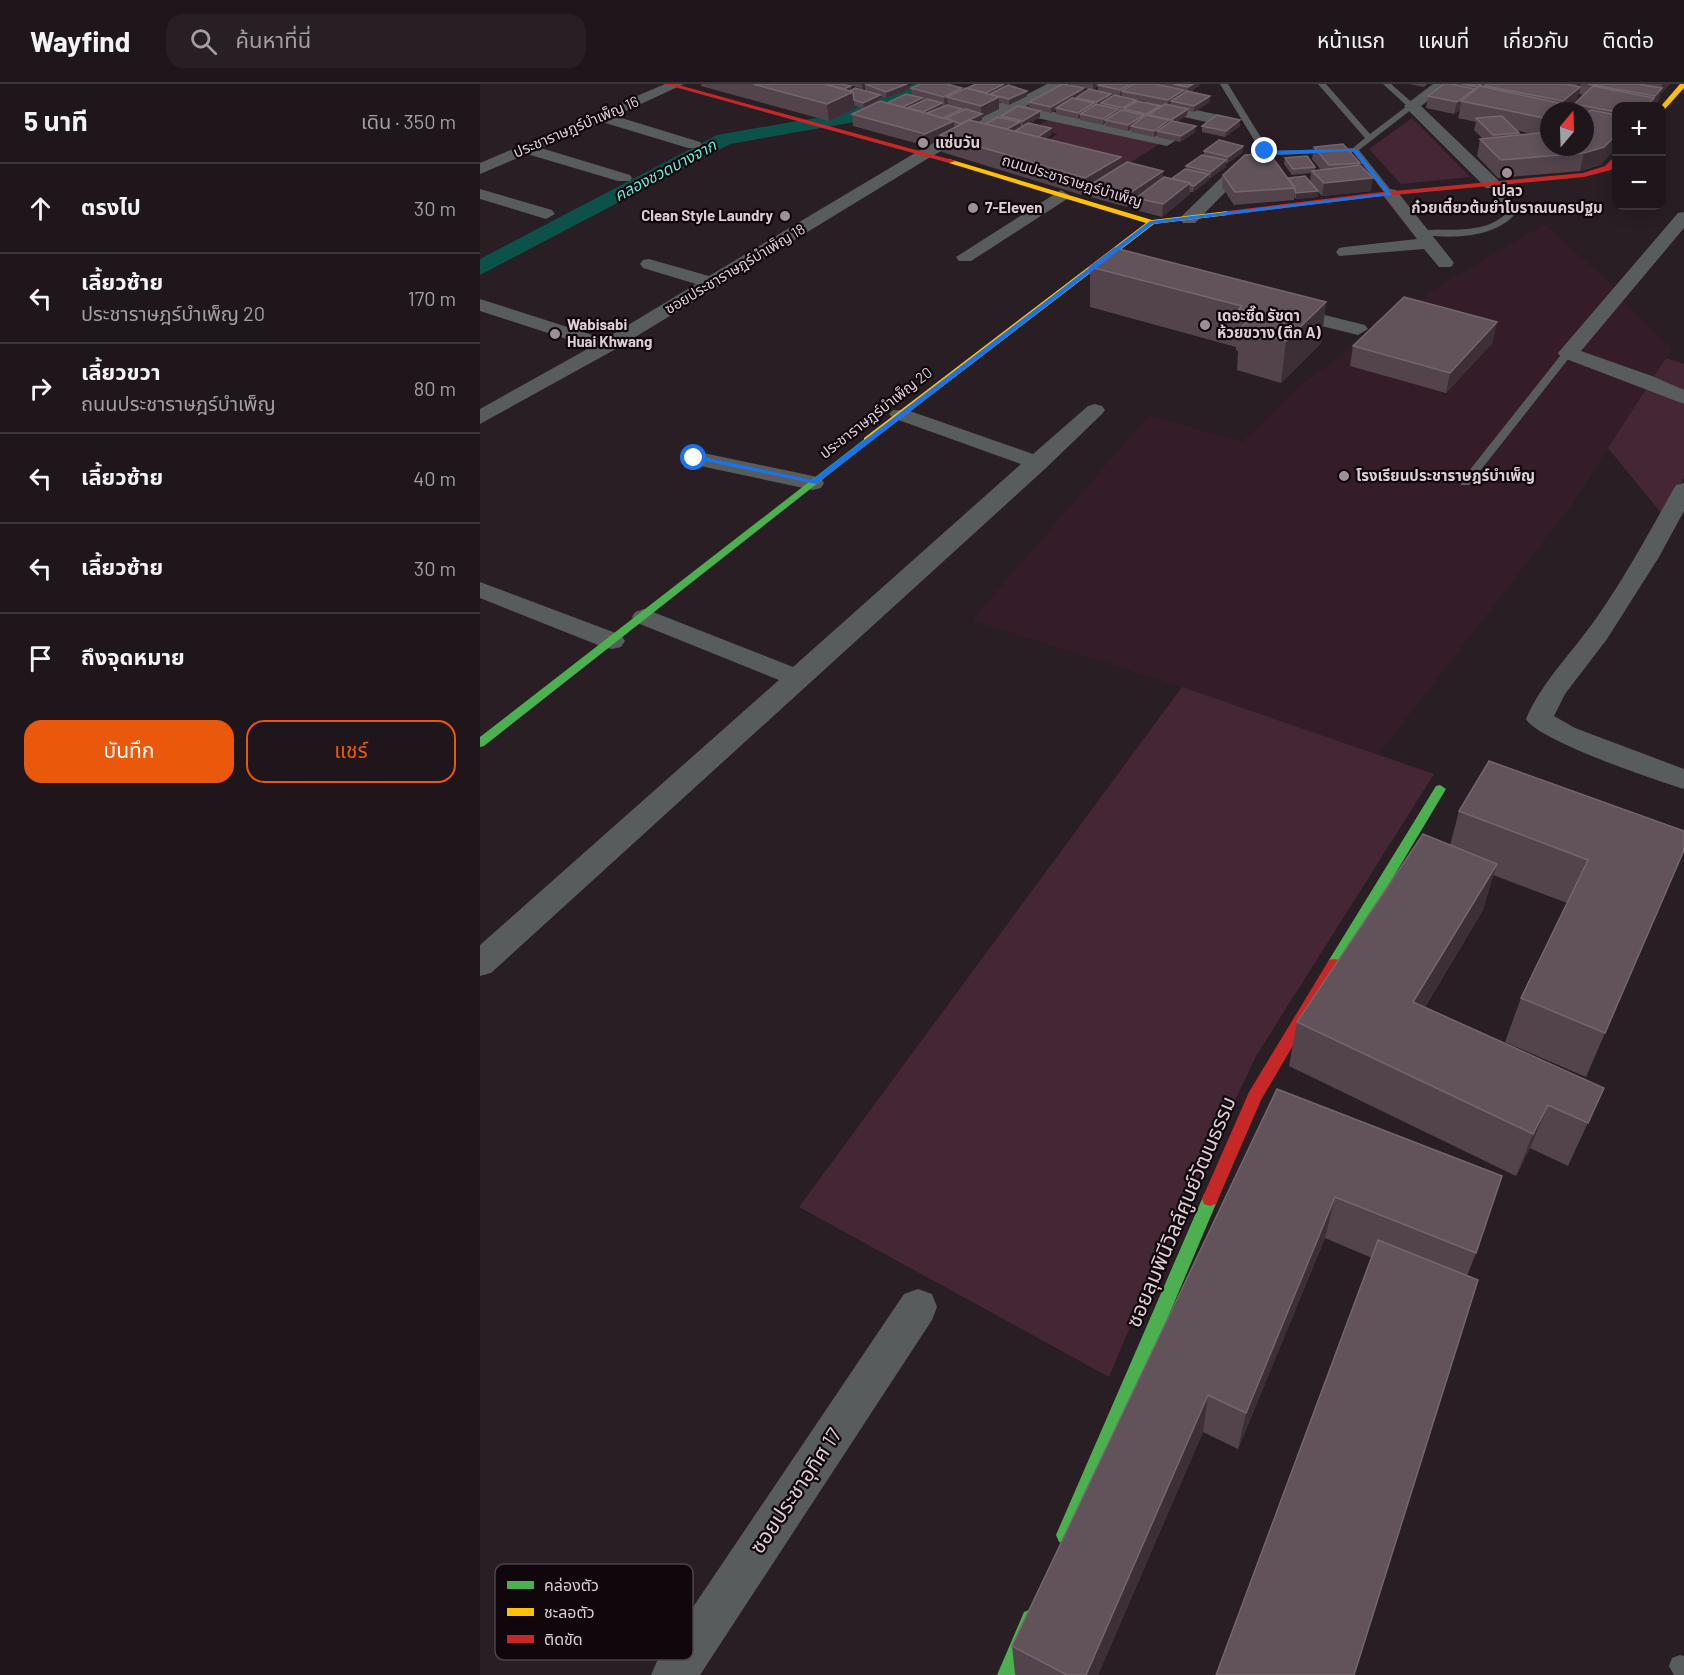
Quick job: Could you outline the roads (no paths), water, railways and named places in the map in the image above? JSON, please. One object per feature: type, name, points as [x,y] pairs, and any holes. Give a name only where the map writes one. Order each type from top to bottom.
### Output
[{"type":"street","name":"ประชาราษฎร์บำเพ็ญ 16","points":[[480,170],[672,84]]},
{"type":"street","name":"ถนนประชาราษฎร์บำเพ็ญ","points":[[672,84],[926,153],[1152,222],[1390,194],[1584,175],[1608,168],[1612,164]]},
{"type":"street","points":[[1054,84],[1078,90]]},
{"type":"street","name":"ซอยประชาราษฎร์บำเพ็ญ 18","points":[[480,418],[608,346],[926,153],[1054,84]]},
{"type":"street","points":[[1443,84],[1412,106],[1492,184]]},
{"type":"street","points":[[1666,111],[1684,84]]},
{"type":"street","points":[[988,102],[1167,141]]},
{"type":"street","points":[[1134,102],[1224,121]]},
{"type":"street","points":[[601,117],[694,145]]},
{"type":"street","points":[[942,127],[985,138]]},
{"type":"street","points":[[526,149],[624,178]]},
{"type":"street","points":[[1189,219],[1237,171]]},
{"type":"street","points":[[480,194],[546,214]]},
{"type":"street","points":[[1390,194],[1429,238],[1445,263]]},
{"type":"street","points":[[965,257],[1061,195]]},
{"type":"street","points":[[1684,218],[1568,353],[1645,380],[1684,398]]},
{"type":"street","name":"ประชาราษฎร์บำเพ็ญ 20","points":[[480,743],[644,617],[900,414],[1152,222]]},
{"type":"street","points":[[1345,252],[1429,238]]},
{"type":"street","points":[[1098,263],[1121,269]]},
{"type":"street","points":[[649,264],[712,283]]},
{"type":"street","points":[[481,306],[608,346]]},
{"type":"street","points":[[1268,306],[1358,329]]},
{"type":"street","points":[[480,964],[1095,410]]},
{"type":"street","points":[[900,414],[1038,462]]},
{"type":"street","points":[[694,458],[813,483]]},
{"type":"street","points":[[1684,490],[1659,538],[1606,623],[1547,697],[1539,719],[1565,734],[1684,778]]},
{"type":"street","points":[[480,589],[612,641]]},
{"type":"street","points":[[644,617],[797,678]]},
{"type":"street","name":"ซอยลุมพินีวิลล์ศูนย์วัฒนธรรม","points":[[1060,1549],[1254,1097],[1440,789]]},
{"type":"street","name":"ซอยประชาอุทิศ 17","points":[[693,1646],[918,1307]]},
{"type":"street","points":[[1007,1675],[1038,1602]]},
{"type":"street","name":"ซอยประชาอุทิศ 17","points":[[674,1675],[684,1660]]},
{"type":"lane","points":[[1224,84],[1265,151],[1274,153],[1354,150],[1412,106],[1387,84]]},
{"type":"lane","points":[[1322,84],[1369,138]]},
{"type":"lane","points":[[1354,150],[1390,194]]},
{"type":"lane","points":[[1429,238],[1501,224],[1510,215],[1510,210],[1492,184]]},
{"type":"lane","points":[[1465,483],[1568,353]]},
{"type":"waterway","name":"คลองชวดบางจาก","points":[[480,268],[724,139],[848,118],[930,84]]},
{"type":"place","name":"แซ่บวัน","points":[[923,143]]},
{"type":"place","name":"เปลว ก๋วยเตี๋ยวต้มยำโบราณนครปฐม","points":[[1507,173]]},
{"type":"place","name":"7-Eleven","points":[[973,208]]},
{"type":"place","name":"Clean Style Laundry","points":[[785,216]]},
{"type":"place","name":"เดอะซี๊ด รัชดา ห้วยขวาง (ตึก A)","points":[[1205,325]]},
{"type":"place","name":"Wabisabi Huai Khwang","points":[[555,334]]},
{"type":"place","name":"โรงเรียนประชาราษฎร์บำเพ็ญ","points":[[1344,476]]}]
